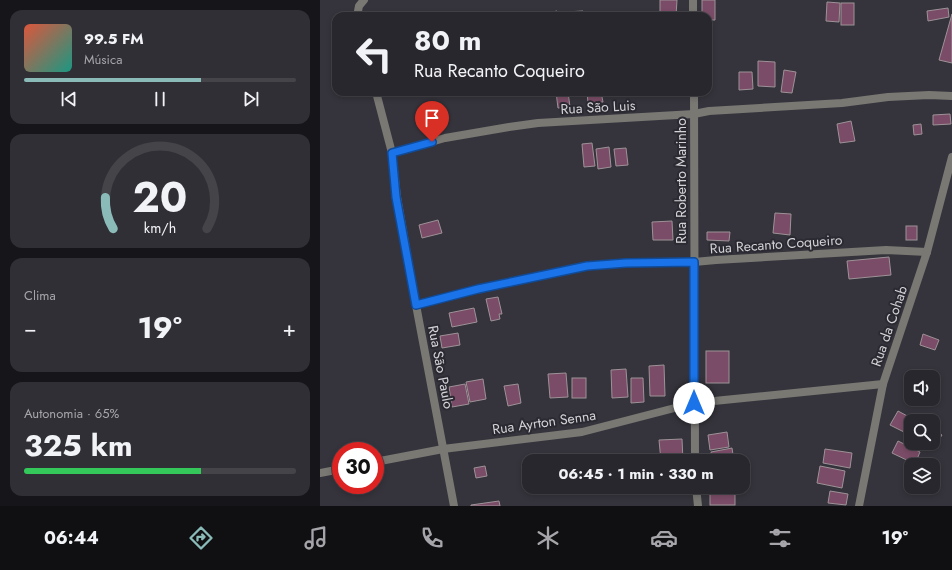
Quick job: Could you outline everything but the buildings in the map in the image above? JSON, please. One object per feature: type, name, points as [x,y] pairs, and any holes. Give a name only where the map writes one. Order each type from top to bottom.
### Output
[{"type":"street","points":[[358,12],[359,6],[363,0]]},
{"type":"street","points":[[693,0],[693,12]]},
{"type":"street","name":"Rua São Luis","points":[[392,153],[445,138],[538,123],[694,114],[709,111],[842,102],[888,97],[929,95],[952,96]]},
{"type":"street","name":"Rua São Paulo","points":[[377,96],[392,153],[396,197],[454,506]]},
{"type":"street","name":"Rua Roberto Marinho","points":[[694,96],[695,454]]},
{"type":"street","name":"Rua da Cohab","points":[[859,506],[883,384],[927,252],[952,157]]},
{"type":"street","name":"Rua Recanto Coqueiro","points":[[416,305],[478,289],[587,266],[626,263],[694,262],[886,250],[927,252]]},
{"type":"street","name":"Rua Ayrton Senna","points":[[384,460],[443,449],[582,432],[694,403],[883,384]]},
{"type":"street","points":[[320,473],[332,471]]},
{"type":"street","points":[[697,494],[698,506]]},
{"type":"route","points":[[432,142],[392,153],[396,197],[416,305],[478,289],[587,266],[626,263],[694,262],[694,403]]}]
